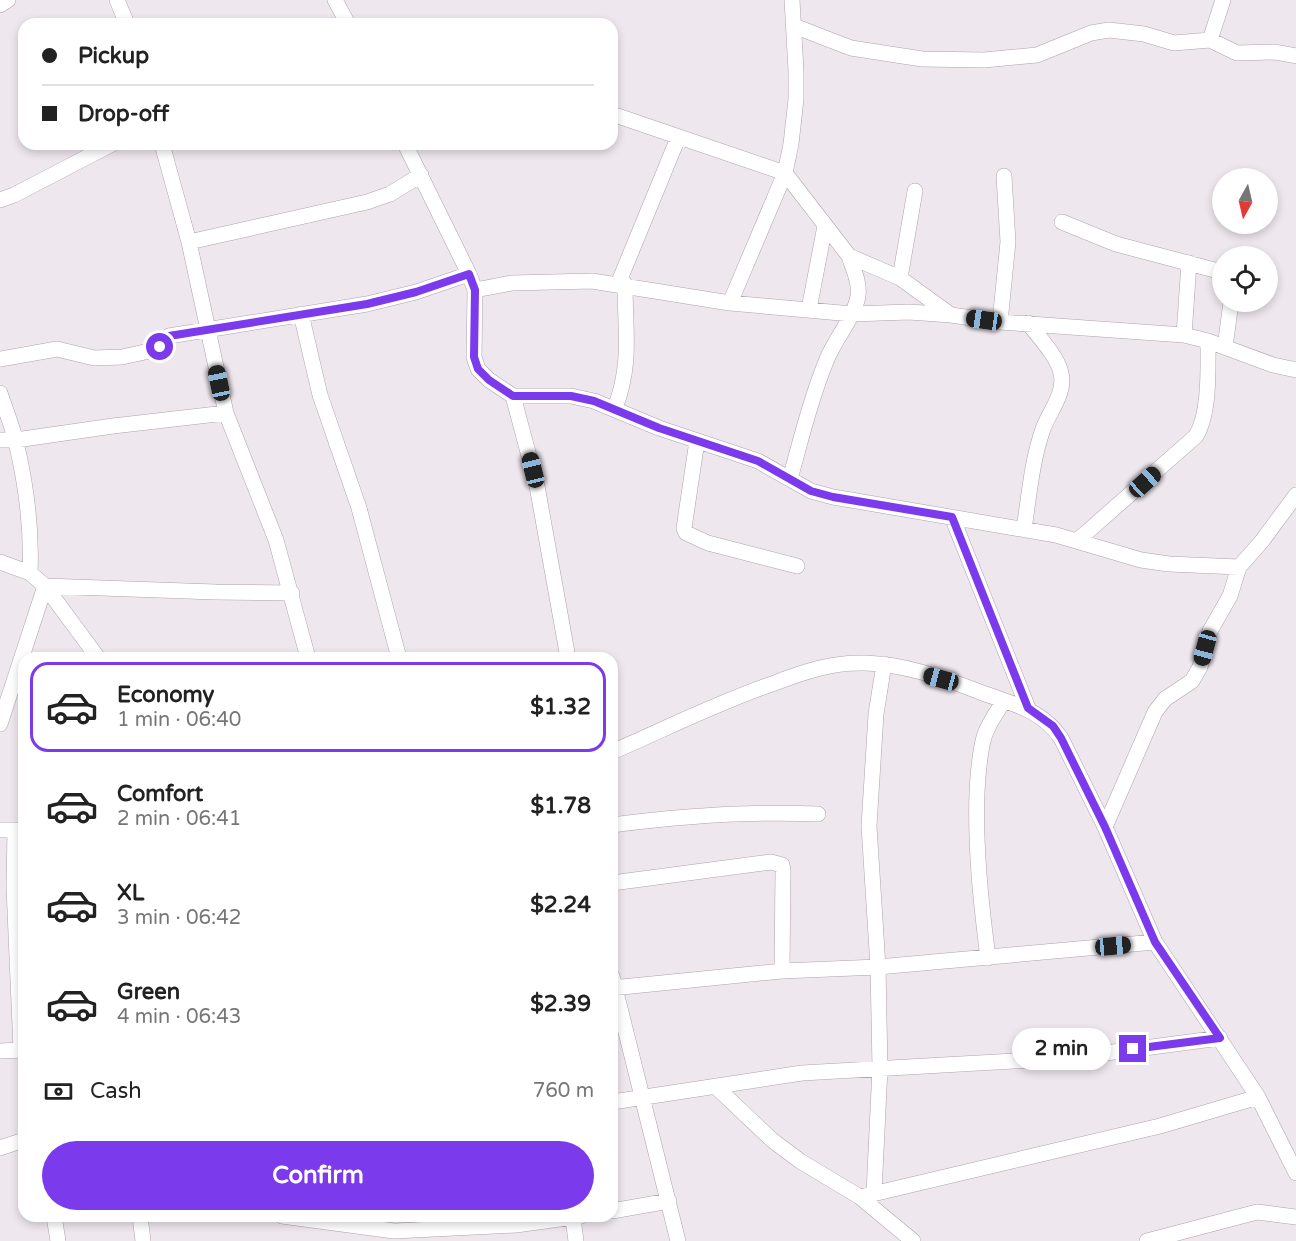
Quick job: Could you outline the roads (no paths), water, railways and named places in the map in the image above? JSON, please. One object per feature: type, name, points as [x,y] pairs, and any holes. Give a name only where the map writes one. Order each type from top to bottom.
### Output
[{"type":"street","points":[[0,5],[8,0]]},
{"type":"street","points":[[117,0],[124,18]]},
{"type":"street","points":[[335,0],[345,18]]},
{"type":"street","points":[[730,303],[785,173],[791,144],[796,99],[792,0]]},
{"type":"street","points":[[1210,40],[1223,0]]},
{"type":"street","points":[[794,26],[851,48],[922,59],[984,60],[1037,55],[1091,33],[1109,30],[1144,34],[1174,43],[1210,40],[1237,54],[1275,52],[1296,56]]},
{"type":"street","points":[[618,116],[785,173],[849,256],[859,289],[857,299],[852,314],[840,331],[827,358],[804,426],[790,479]]},
{"type":"street","points":[[615,408],[626,374],[627,346],[621,284],[678,138]]},
{"type":"street","points":[[0,200],[100,150]]},
{"type":"street","points":[[164,150],[189,242],[226,413],[276,540],[307,652]]},
{"type":"street","points":[[408,150],[475,290],[474,357],[478,369],[489,380],[513,396],[571,396],[615,408],[659,428],[758,461],[811,491],[833,497],[1078,540],[1141,560],[1168,564],[1239,567]]},
{"type":"street","points":[[189,242],[367,202],[390,194],[421,175]]},
{"type":"street","points":[[1000,322],[1008,242],[1005,177]]},
{"type":"street","points":[[900,278],[915,190]]},
{"type":"street","points":[[1062,222],[1116,244],[1212,269]]},
{"type":"street","points":[[809,309],[825,226]]},
{"type":"street","points":[[849,256],[900,278],[951,315]]},
{"type":"street","points":[[1184,335],[1189,263]]},
{"type":"street","points":[[0,359],[57,349],[94,358],[122,357],[154,351],[169,336],[387,300],[469,274]]},
{"type":"street","points":[[475,290],[495,285],[545,281],[592,281],[730,303],[835,313],[909,312],[1000,322],[1184,335],[1208,341],[1273,365],[1296,370]]},
{"type":"street","points":[[1224,347],[1229,312]]},
{"type":"street","points":[[835,313],[840,331]]},
{"type":"street","points":[[301,314],[320,395],[359,508],[397,652]]},
{"type":"street","points":[[1024,529],[1040,437],[1057,399],[1062,381],[1057,364],[1028,323]]},
{"type":"street","points":[[1078,540],[1196,436],[1203,420],[1207,389],[1208,341]]},
{"type":"street","points":[[0,393],[16,440],[32,543],[30,573]]},
{"type":"street","points":[[513,396],[537,486],[567,652]]},
{"type":"street","points":[[0,440],[16,440],[226,413]]},
{"type":"street","points":[[697,441],[684,528],[686,533],[708,543],[797,566]]},
{"type":"street","points":[[1105,827],[1155,712],[1165,699],[1192,681],[1200,667],[1210,630],[1230,596],[1239,567],[1262,541],[1296,495]]},
{"type":"street","points":[[952,517],[1028,708]]},
{"type":"street","points":[[0,562],[30,573],[45,586],[94,652]]},
{"type":"street","points":[[45,586],[292,593]]},
{"type":"street","points":[[23,652],[45,586]]},
{"type":"street","points":[[618,749],[731,698],[814,668],[846,664],[884,664],[957,683],[1028,708],[1053,726],[1061,738],[1105,827],[1155,942],[1258,1097],[1296,1173]]},
{"type":"street","points":[[867,1195],[880,1068],[878,967],[869,826],[876,714],[884,664]]},
{"type":"street","points":[[0,724],[18,669]]},
{"type":"street","points":[[988,958],[977,868],[978,773],[984,736],[1004,701]]},
{"type":"street","points":[[618,824],[718,814],[773,812],[818,814]]},
{"type":"street","points":[[13,830],[18,968]]},
{"type":"street","points":[[618,882],[771,862],[782,865],[782,971]]},
{"type":"street","points":[[618,984],[782,971],[878,967],[1155,942]]},
{"type":"street","points":[[618,1002],[644,1098],[678,1241]]},
{"type":"street","points":[[618,1101],[802,1073],[1068,1058],[1220,1038]]},
{"type":"street","points":[[0,1052],[18,1050]]},
{"type":"street","points":[[715,1086],[772,1140],[800,1161],[867,1195],[913,1241]]},
{"type":"street","points":[[867,1195],[1160,1126],[1258,1097]]},
{"type":"street","points":[[618,1210],[669,1201]]},
{"type":"street","points":[[1147,1241],[1257,1212],[1296,1217]]},
{"type":"street","points":[[55,1222],[58,1241]]},
{"type":"street","points":[[141,1222],[143,1241]]},
{"type":"street","points":[[327,1222],[394,1231],[469,1228],[528,1222]]},
{"type":"street","points":[[576,1241],[577,1222]]}]
